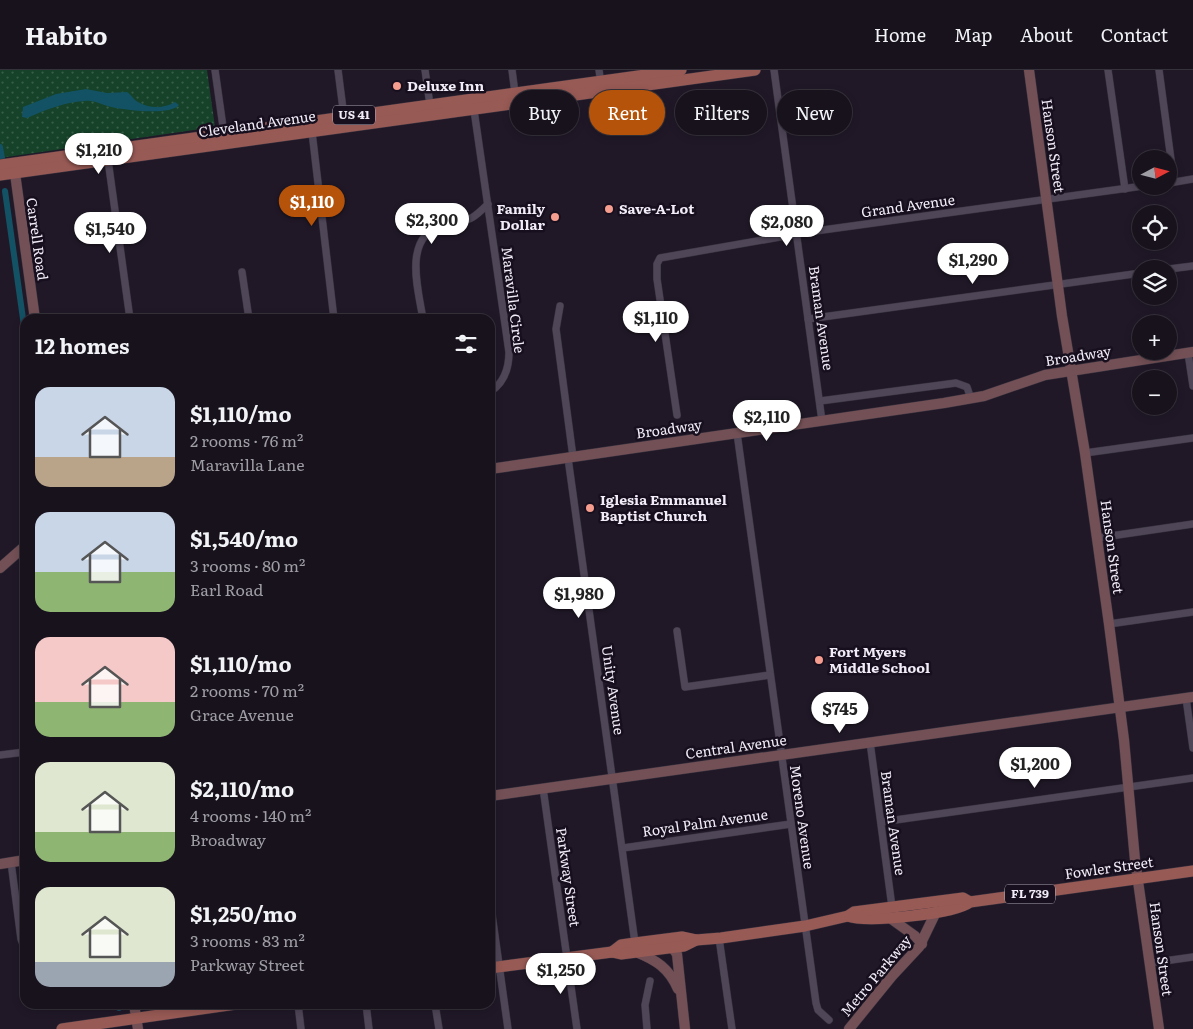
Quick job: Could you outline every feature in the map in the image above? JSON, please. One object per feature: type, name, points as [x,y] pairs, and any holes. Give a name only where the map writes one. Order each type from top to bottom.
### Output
[{"type":"main road","name":"Cleveland Avenue","points":[[536,90],[682,70]]},
{"type":"main road","name":"Cleveland Avenue","points":[[0,164],[14,168],[108,160],[474,110],[601,81],[753,70]]},
{"type":"main road","name":"Cleveland Avenue","points":[[0,175],[14,168],[224,134],[510,94]]},
{"type":"main road","points":[[312,132],[339,118]]},
{"type":"main road","points":[[201,147],[213,142],[224,134]]},
{"type":"main road","name":"Fowler Street","points":[[495,968],[612,952],[621,954],[636,947],[670,943],[684,946],[696,940],[852,918],[854,912],[936,912],[964,907],[970,902],[1193,871]]},
{"type":"main road","name":"Fowler Street","points":[[891,912],[963,898],[970,902]]},
{"type":"main road","points":[[936,912],[949,900]]},
{"type":"main road","points":[[62,1029],[137,1024],[211,1009]]},
{"type":"street","points":[[215,70],[224,134]]},
{"type":"street","points":[[338,70],[339,118]]},
{"type":"street","points":[[425,70],[430,105]]},
{"type":"street","points":[[512,70],[515,90]]},
{"type":"street","name":"Braman Avenue","points":[[774,70],[822,421]]},
{"type":"street","name":"Hanson Street","points":[[1029,70],[1058,284],[1097,538],[1120,708],[1138,879],[1159,1029]]},
{"type":"street","points":[[1108,70],[1126,189]]},
{"type":"street","points":[[1159,70],[1168,150]]},
{"type":"street","name":"Maravilla Circle","points":[[474,110],[509,358],[503,379],[495,387]]},
{"type":"street","points":[[312,132],[333,314]]},
{"type":"street","points":[[108,160],[129,314]]},
{"type":"street","name":"Carrell Road","points":[[14,168],[34,314]]},
{"type":"street","points":[[1178,181],[1193,179]]},
{"type":"street","name":"Grand Avenue","points":[[677,415],[657,269],[660,258],[667,255],[796,234],[1132,188]]},
{"type":"street","points":[[422,314],[415,267],[416,254],[420,243],[434,228],[448,223],[471,220],[488,204]]},
{"type":"street","points":[[1177,268],[1193,266]]},
{"type":"street","points":[[242,272],[248,314]]},
{"type":"street","points":[[808,319],[1132,274]]},
{"type":"street","name":"Unity Avenue","points":[[560,306],[556,329],[570,457],[636,947]]},
{"type":"street","points":[[1191,352],[1193,386]]},
{"type":"street","name":"Broadway","points":[[495,468],[971,399],[1035,377],[1191,352]]},
{"type":"street","points":[[820,401],[956,384],[967,387],[971,399]]},
{"type":"street","name":"Moreno Avenue","points":[[736,433],[816,1003],[818,1010],[829,1020]]},
{"type":"street","points":[[1085,453],[1193,438]]},
{"type":"street","points":[[1097,538],[1193,524]]},
{"type":"street","points":[[0,568],[20,550]]},
{"type":"street","points":[[1108,624],[1193,612]]},
{"type":"street","points":[[677,631],[685,687],[770,675]]},
{"type":"street","points":[[1190,698],[1193,748]]},
{"type":"street","name":"Central Avenue","points":[[495,795],[1190,698]]},
{"type":"street","name":"Braman Avenue","points":[[870,742],[891,912]]},
{"type":"street","points":[[0,755],[20,753]]},
{"type":"street","points":[[881,822],[1193,778]]},
{"type":"street","name":"Parkway Street","points":[[543,788],[577,1029]]},
{"type":"street","name":"Royal Palm Avenue","points":[[622,848],[791,824]]},
{"type":"street","points":[[0,864],[20,861]]},
{"type":"street","points":[[11,862],[20,931]]},
{"type":"street","points":[[891,912],[922,944]]},
{"type":"street","name":"Metro Parkway","points":[[849,1029],[922,944],[936,912]]},
{"type":"street","points":[[719,938],[732,1029]]},
{"type":"street","points":[[670,943],[677,954],[685,1029]]},
{"type":"street","points":[[636,947],[662,964],[669,972],[682,999]]},
{"type":"street","points":[[1150,963],[1193,957]]},
{"type":"street","points":[[495,968],[508,1029]]},
{"type":"street","points":[[647,1029],[644,1005],[650,981]]},
{"type":"street","points":[[857,1029],[868,1007]]},
{"type":"street","points":[[135,1009],[137,1024]]},
{"type":"street","points":[[299,1009],[301,1029]]},
{"type":"street","points":[[367,1009],[369,1029]]},
{"type":"street","points":[[436,1009],[439,1029]]},
{"type":"green space","points":[[0,70],[207,70],[215,127],[0,158]]},
{"type":"water","points":[[86,89],[107,93],[127,92],[138,102],[153,107],[162,107],[175,102],[179,105],[167,110],[136,111],[85,101],[48,109],[27,118],[22,117],[23,107],[56,94]]},
{"type":"waterway","points":[[0,147],[2,158]]},
{"type":"waterway","points":[[5,191],[22,314]]},
{"type":"place","name":"Deluxe Inn","points":[[397,86]]},
{"type":"place","name":"Save-A-Lot","points":[[609,209]]},
{"type":"place","name":"Family Dollar","points":[[555,217]]},
{"type":"place","name":"Iglesia Emmanuel Baptist Church","points":[[590,508]]},
{"type":"place","name":"Fort Myers Middle School","points":[[819,660]]}]
